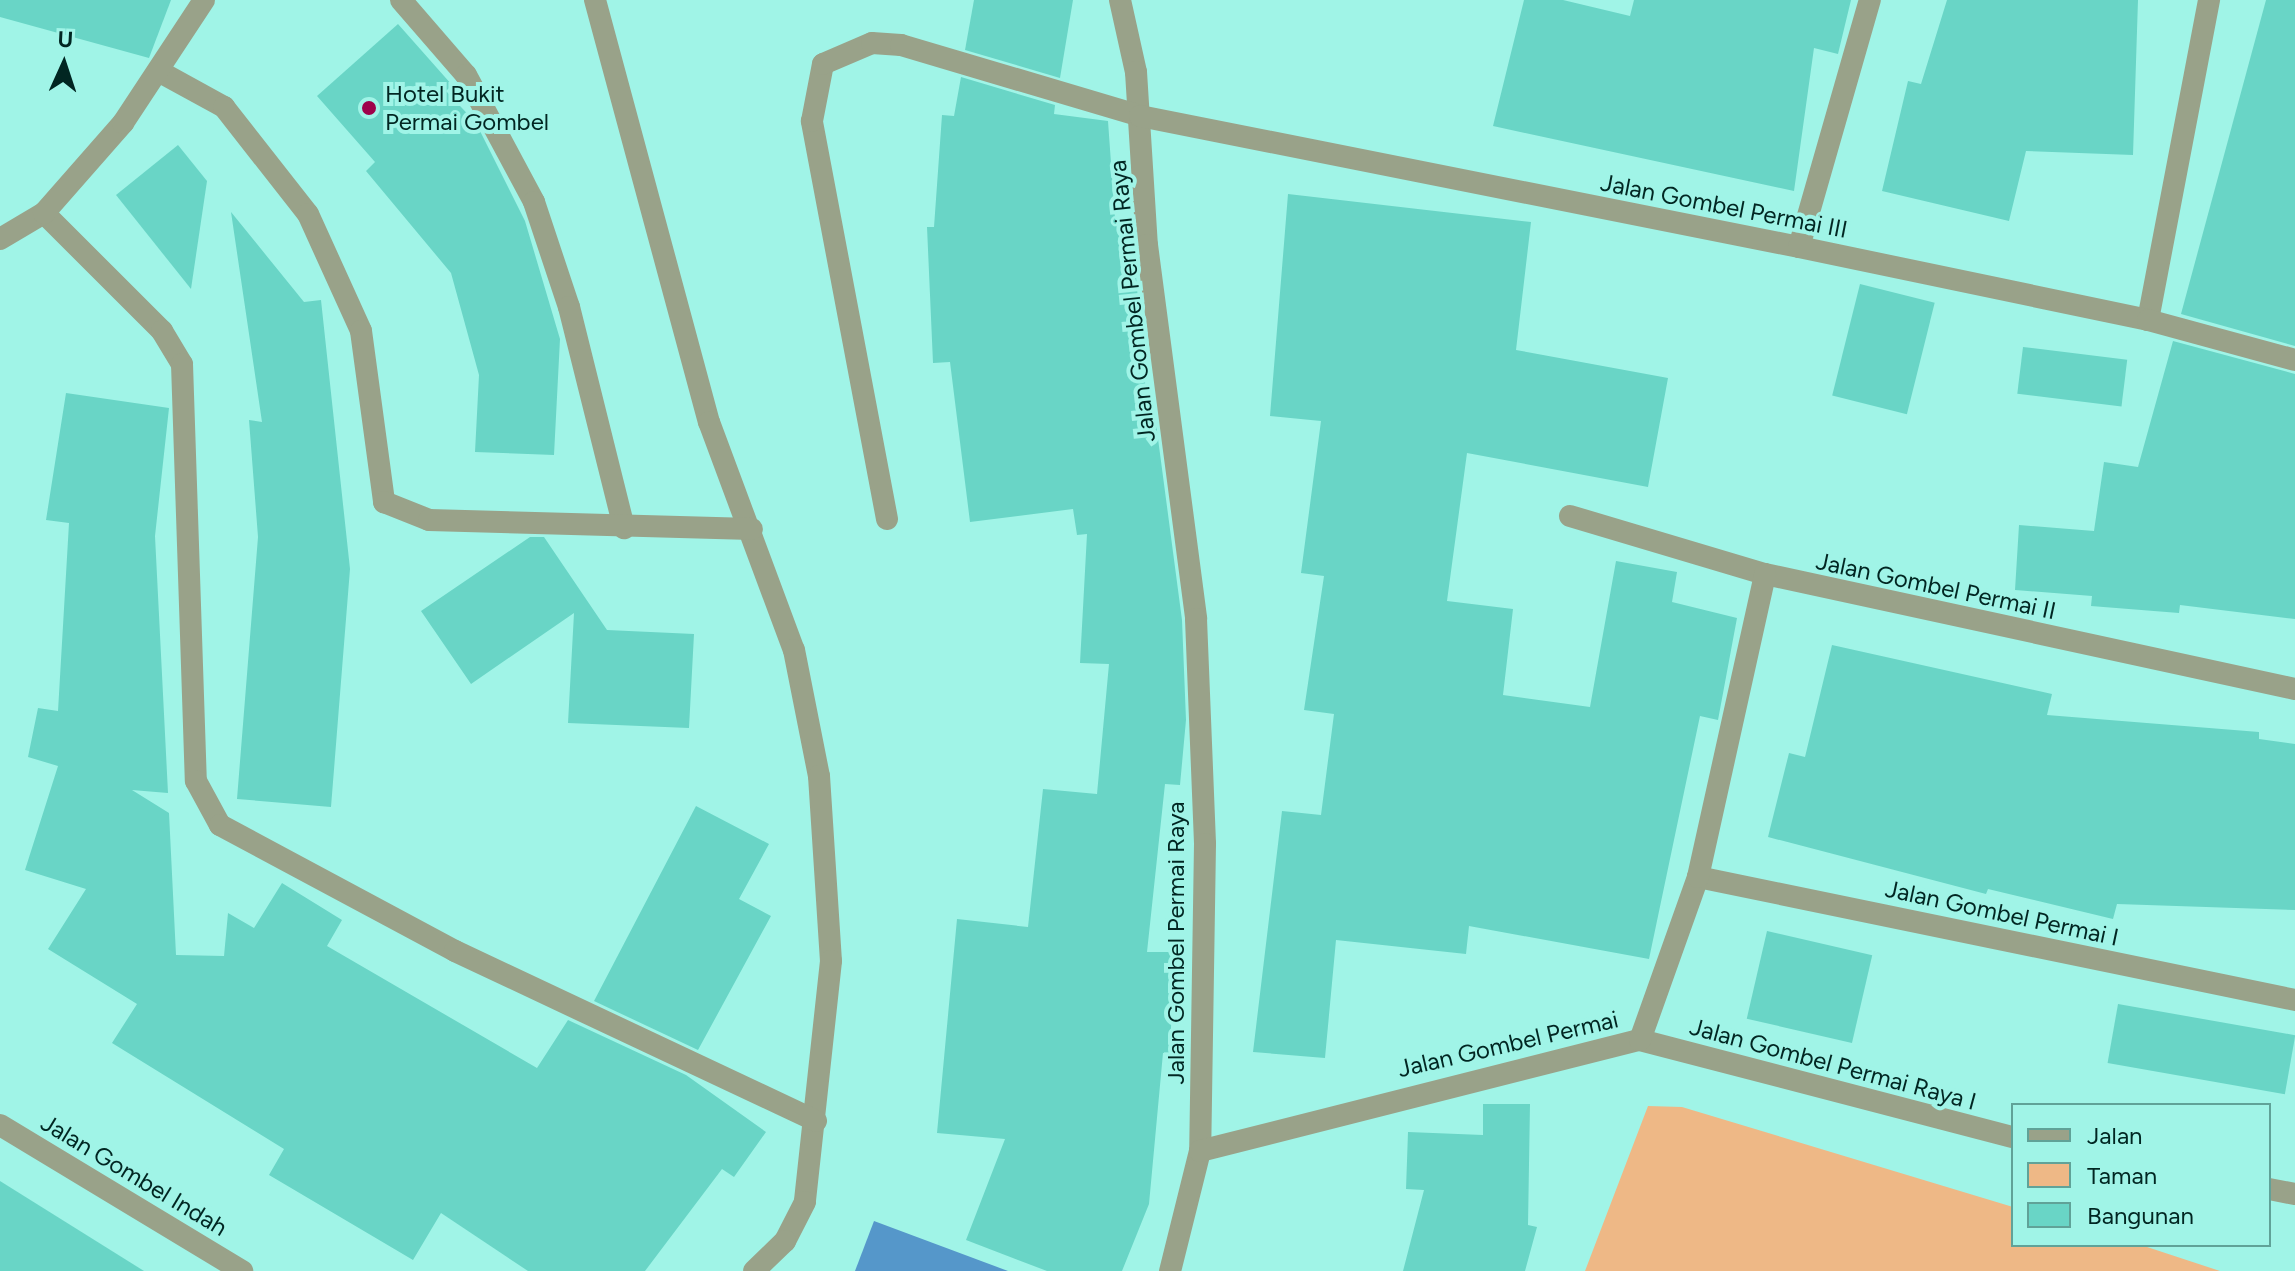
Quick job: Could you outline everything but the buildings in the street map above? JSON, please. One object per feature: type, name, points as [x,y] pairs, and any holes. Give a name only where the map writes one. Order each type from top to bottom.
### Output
[{"type":"street","points":[[0,239],[44,213],[162,73],[204,0]]},
{"type":"street","points":[[401,0],[466,75],[534,202],[569,307],[624,528]]},
{"type":"street","points":[[595,0],[709,422],[752,529],[794,650],[819,776],[831,961],[816,1121],[805,1202],[785,1241],[754,1271]]},
{"type":"street","name":"Jalan Gombel Permai Raya","points":[[1120,0],[1140,116],[1147,245],[1196,619],[1205,844],[1200,1151],[1170,1271]]},
{"type":"street","points":[[1799,247],[1870,0]]},
{"type":"street","points":[[2148,320],[2209,0]]},
{"type":"street","points":[[887,519],[812,121],[823,64],[841,50],[901,45],[1140,116]]},
{"type":"street","points":[[162,73],[224,107],[308,214],[361,331],[384,502],[429,520],[624,528],[752,529]]},
{"type":"street","name":"Jalan Gombel Permai III","points":[[1140,116],[2148,320],[2295,360]]},
{"type":"street","points":[[44,213],[162,331],[182,364],[196,781],[220,825],[455,951],[816,1121]]},
{"type":"street","name":"Jalan Gombel Permai II","points":[[1570,516],[1765,574],[2295,689]]},
{"type":"street","name":"Jalan Gombel Permai","points":[[1200,1151],[1640,1040],[1698,877],[1765,574]]},
{"type":"street","name":"Jalan Gombel Permai I","points":[[1698,877],[2295,1000]]},
{"type":"street","name":"Jalan Gombel Permai Raya I","points":[[1640,1040],[2011,1136]]},
{"type":"street","name":"Jalan Gombel Indah","points":[[0,1125],[242,1271]]},
{"type":"street","points":[[2271,1189],[2295,1194]]},
{"type":"green space","points":[[1648,1106],[1682,1107],[2011,1206],[2011,1247],[2147,1247],[2220,1271],[1585,1271]]},
{"type":"water","points":[[874,1221],[1008,1271],[855,1271]]},
{"type":"place","name":"Hotel Bukit Permai Gombel","points":[[369,108]]}]
